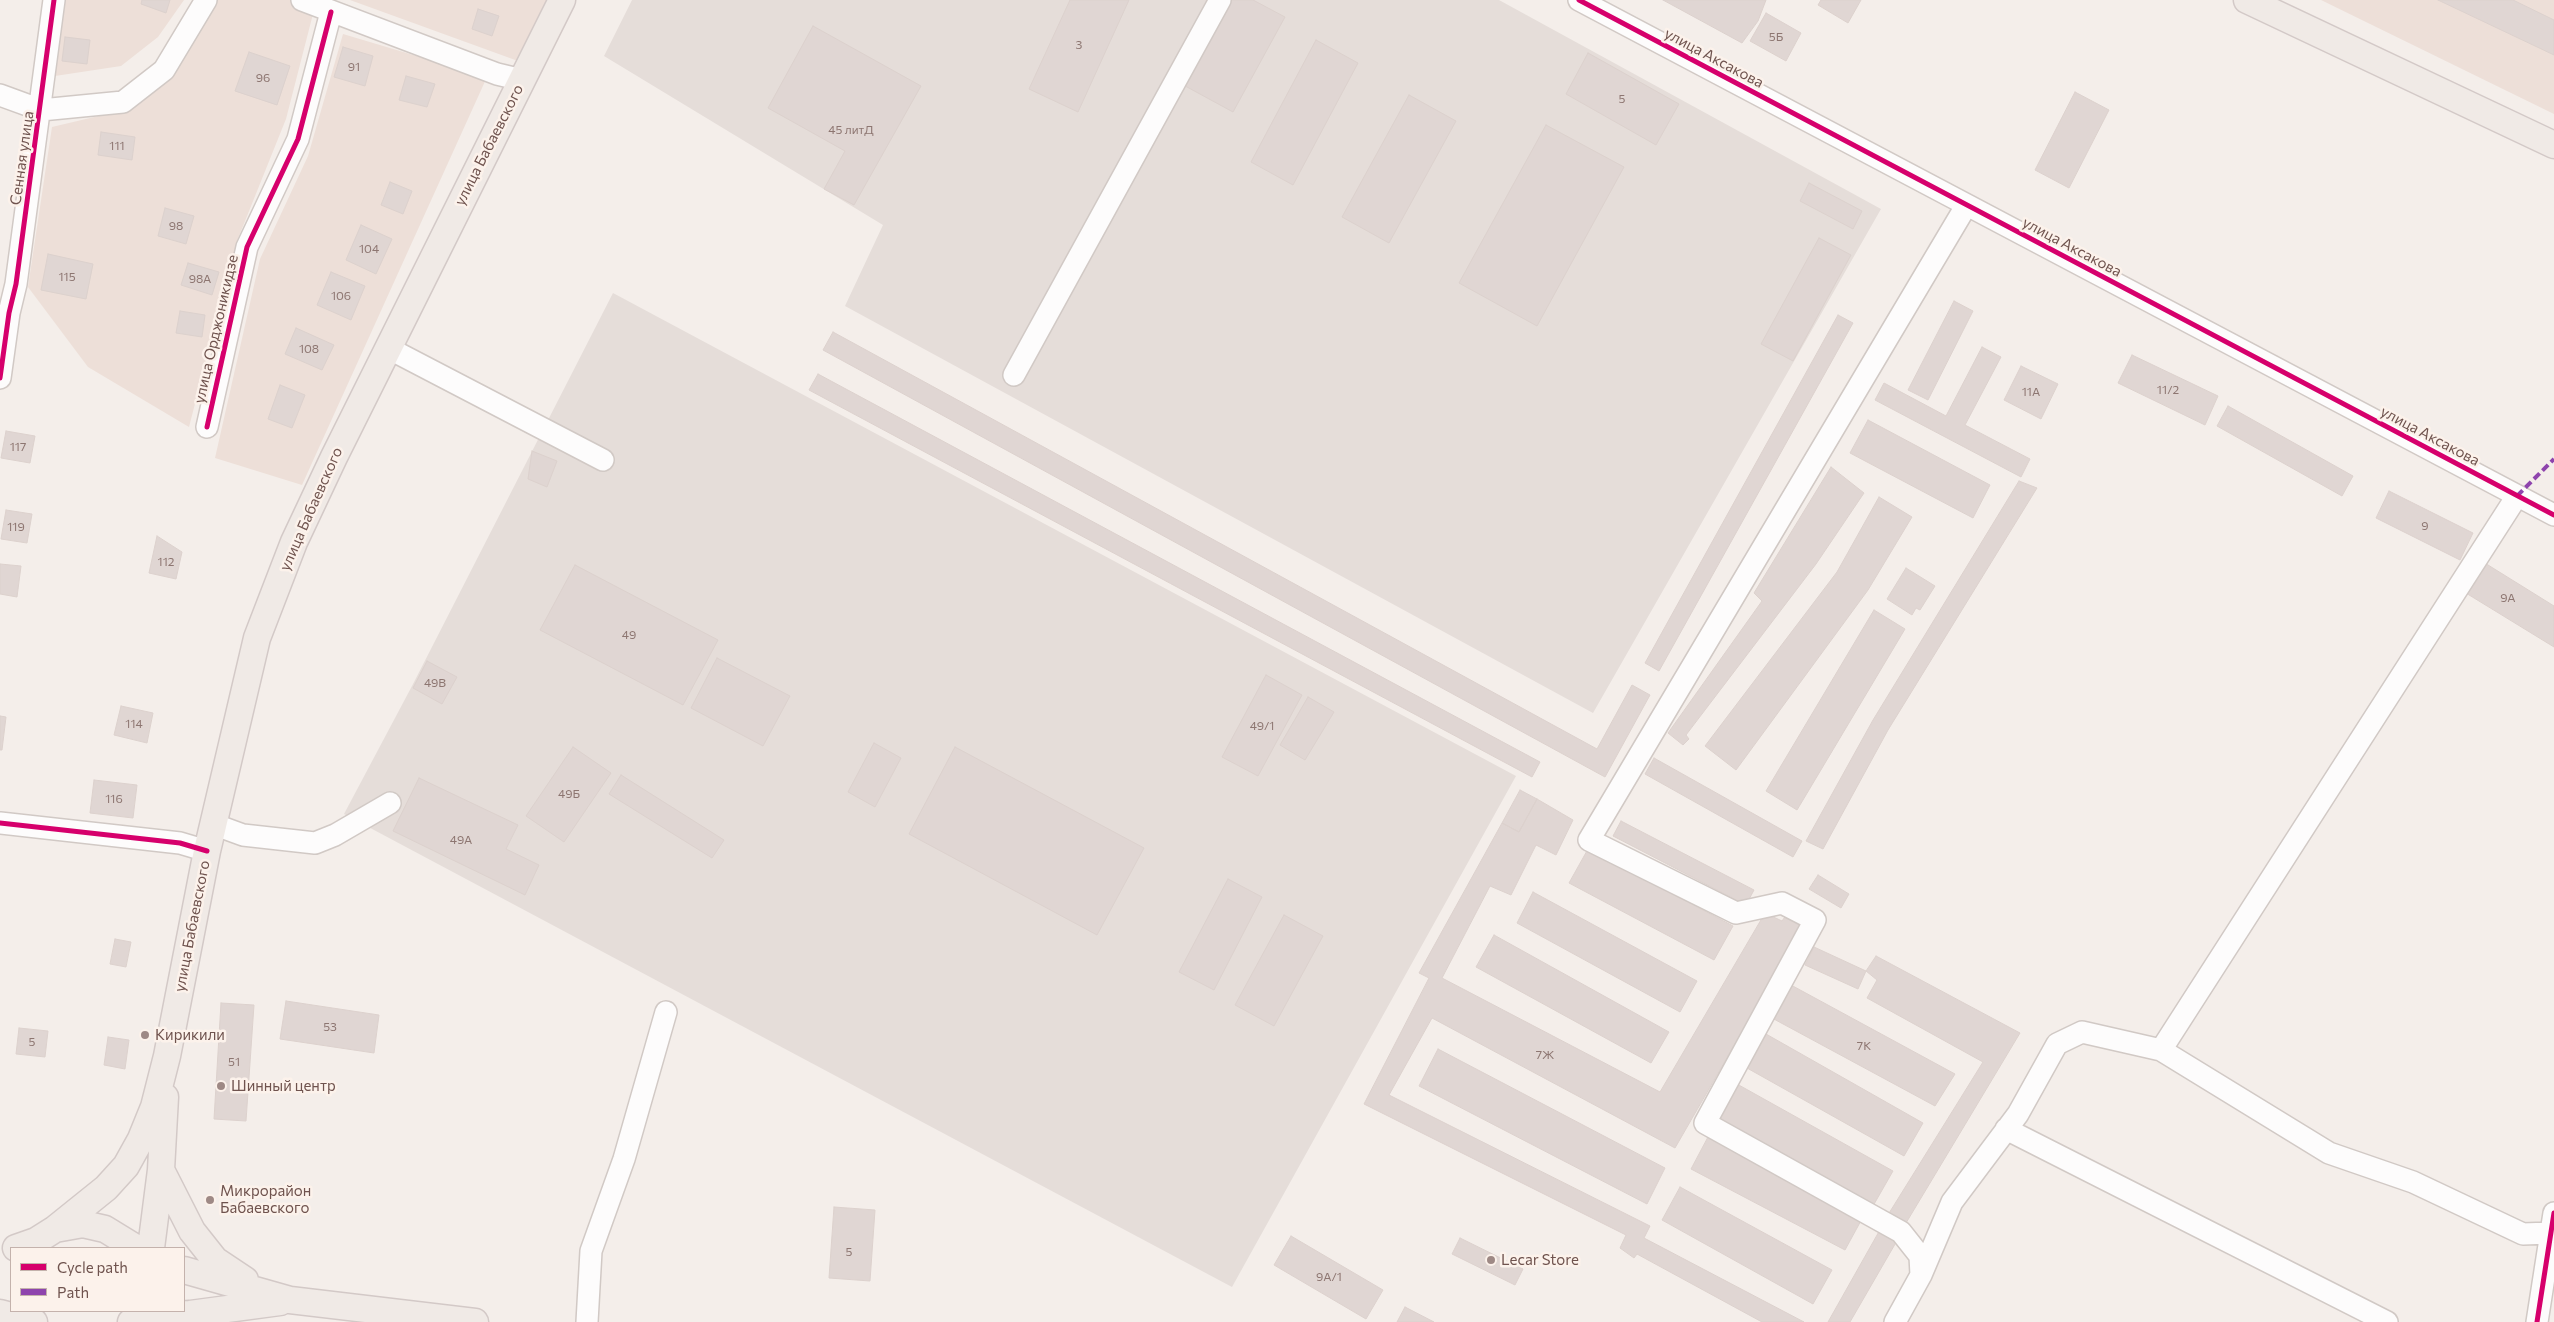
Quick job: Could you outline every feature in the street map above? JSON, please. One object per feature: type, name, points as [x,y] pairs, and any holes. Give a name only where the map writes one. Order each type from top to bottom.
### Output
[{"type":"main road","name":"улица Бабаевского","points":[[167,1056],[207,851],[257,638],[294,542],[388,348],[562,0]]},
{"type":"main road","points":[[2247,0],[2554,145]]},
{"type":"main road","points":[[151,1247],[161,1170],[167,1056]]},
{"type":"main road","points":[[35,1242],[106,1188],[126,1166],[141,1139],[154,1107],[167,1056]]},
{"type":"main road","points":[[161,1170],[192,1231],[214,1260],[258,1299]]},
{"type":"main road","points":[[35,1242],[83,1224],[105,1229],[134,1247]]},
{"type":"main road","points":[[185,1270],[258,1299]]},
{"type":"main road","points":[[220,1322],[258,1299]]},
{"type":"main road","points":[[138,1318],[190,1314],[258,1299],[290,1300],[475,1322]]},
{"type":"main road","points":[[0,1313],[34,1322]]},
{"type":"street","name":"Сенная улица","points":[[0,378],[9,313],[16,284],[41,110],[54,0]]},
{"type":"street","points":[[0,95],[41,110],[123,102],[164,70],[206,0]]},
{"type":"street","points":[[302,0],[497,74],[522,80]]},
{"type":"street","points":[[1014,375],[1220,0]]},
{"type":"street","name":"улица Аксакова","points":[[1579,0],[2554,515]]},
{"type":"street","name":"улица Орджоникидзе","points":[[207,427],[247,247],[298,139],[332,12]]},
{"type":"street","points":[[1921,1275],[1920,1256],[1901,1232],[1705,1123],[1815,920],[1782,902],[1736,912],[1589,840],[1966,206]]},
{"type":"street","points":[[388,348],[603,460]]},
{"type":"street","points":[[2161,1050],[2517,496]]},
{"type":"street","points":[[213,824],[243,835],[315,843],[335,835],[390,803]]},
{"type":"street","points":[[0,823],[180,843],[207,851]]},
{"type":"street","points":[[586,1322],[592,1251],[624,1159],[666,1012]]},
{"type":"street","points":[[1895,1322],[1921,1275],[1952,1202],[2018,1114],[2057,1044],[2082,1032],[2161,1050],[2329,1154],[2413,1182],[2523,1234],[2552,1223],[2537,1322]]},
{"type":"street","points":[[2006,1129],[2387,1322]]},
{"type":"shaded area","points":[[65,0],[184,0],[158,37],[121,66],[55,76]]},
{"type":"shaded area","points":[[218,0],[290,0],[314,10],[286,119],[237,241],[189,427],[88,367],[28,287],[52,127],[124,110],[211,4]]},
{"type":"shaded area","points":[[350,0],[547,0],[518,61]]},
{"type":"shaded area","points":[[632,0],[1499,0],[1881,209],[1593,713],[845,306],[883,225],[604,56]]},
{"type":"shaded area","points":[[2321,0],[2554,0],[2554,114]]},
{"type":"shaded area","points":[[343,34],[487,77],[302,485],[215,458],[260,259],[308,156]]},
{"type":"shaded area","points":[[613,293],[1516,776],[1232,1287],[344,814],[412,686]]},
{"type":"building","points":[[142,0],[170,0],[166,13],[141,4]]},
{"type":"building","points":[[1070,0],[1129,0],[1078,112],[1029,89]]},
{"type":"building","points":[[1221,0],[1253,0],[1285,17],[1233,112],[1176,81]]},
{"type":"building","points":[[1663,0],[1766,0],[1758,21],[1742,43]]},
{"type":"building","points":[[1821,0],[1861,0],[1848,23],[1818,5]]},
{"type":"building","points":[[2438,0],[2513,0],[2554,20],[2554,55]]},
{"type":"building","points":[[478,9],[499,16],[492,36],[472,29]]},
{"type":"building","points":[[1766,13],[1801,33],[1786,61],[1750,41]]},
{"type":"building","points":[[813,26],[921,86],[854,205],[824,189],[845,151],[768,108]]},
{"type":"building","points":[[65,37],[90,40],[87,64],[62,61]]},
{"type":"building","points":[[1316,40],[1358,63],[1293,185],[1251,162]]},
{"type":"building","points":[[343,47],[373,56],[365,86],[334,77]]},
{"type":"building","points":[[249,52],[290,66],[277,105],[235,91]]},
{"type":"building","points":[[1588,53],[1679,104],[1656,145],[1566,94]]},
{"type":"building","points":[[406,76],[435,84],[427,107],[399,100]]},
{"type":"building","points":[[2075,92],[2109,110],[2069,188],[2035,170]]},
{"type":"building","points":[[1409,95],[1456,121],[1389,243],[1342,217]]},
{"type":"building","points":[[1546,125],[1624,167],[1537,326],[1459,283]]},
{"type":"building","points":[[101,132],[135,137],[132,160],[98,155]]},
{"type":"building","points":[[390,182],[412,191],[403,214],[381,205]]},
{"type":"building","points":[[1809,183],[1862,211],[1853,229],[1800,201]]},
{"type":"building","points":[[165,208],[194,216],[186,244],[158,236]]},
{"type":"building","points":[[361,225],[392,239],[376,274],[346,260]]},
{"type":"building","points":[[1819,238],[1851,255],[1793,361],[1761,344]]},
{"type":"building","points":[[48,254],[93,264],[86,299],[41,290]]},
{"type":"building","points":[[188,263],[219,272],[212,295],[181,285]]},
{"type":"building","points":[[331,272],[365,286],[351,320],[317,305]]},
{"type":"building","points":[[1954,301],[1973,311],[1928,400],[1908,390]]},
{"type":"building","points":[[180,311],[205,315],[202,337],[176,333]]},
{"type":"building","points":[[1838,315],[1853,323],[1659,671],[1645,663]]},
{"type":"building","points":[[296,328],[334,345],[322,370],[285,354]]},
{"type":"building","points":[[833,332],[1597,749],[1632,685],[1650,695],[1605,777],[823,350]]},
{"type":"building","points":[[1982,347],[2001,357],[1965,425],[2030,459],[2021,477],[1875,400],[1884,383],[1946,416]]},
{"type":"building","points":[[2132,355],[2218,396],[2205,425],[2118,383]]},
{"type":"building","points":[[2021,366],[2058,384],[2041,419],[2004,400]]},
{"type":"building","points":[[818,374],[1540,762],[1532,777],[809,390]]},
{"type":"building","points":[[280,385],[305,395],[292,428],[268,419]]},
{"type":"building","points":[[2228,406],[2353,476],[2342,496],[2217,426]]},
{"type":"building","points":[[1868,420],[1990,485],[1973,518],[1850,453]]},
{"type":"building","points":[[6,431],[35,436],[30,463],[1,458]]},
{"type":"building","points":[[532,451],[557,461],[547,487],[528,479]]},
{"type":"building","points":[[1831,467],[1864,493],[1816,564],[1686,735],[1689,739],[1683,745],[1668,733],[1762,601],[1754,593]]},
{"type":"building","points":[[2019,481],[2037,488],[1888,730],[1823,849],[1806,841],[1873,720]]},
{"type":"building","points":[[2389,491],[2473,533],[2460,560],[2376,518]]},
{"type":"building","points":[[1879,497],[1912,517],[1868,590],[1736,770],[1705,746],[1837,572]]},
{"type":"building","points":[[6,510],[32,514],[27,543],[1,539]]},
{"type":"building","points":[[157,536],[182,552],[176,579],[149,573]]},
{"type":"building","points":[[2480,560],[2554,606],[2554,647],[2461,590]]},
{"type":"building","points":[[0,564],[21,566],[17,597],[0,594]]},
{"type":"building","points":[[575,565],[718,640],[683,705],[540,630]]},
{"type":"building","points":[[1906,568],[1935,586],[1920,610],[1916,608],[1912,615],[1887,599]]},
{"type":"building","points":[[1874,610],[1905,629],[1797,810],[1766,791]]},
{"type":"building","points":[[717,658],[790,696],[763,746],[691,708]]},
{"type":"building","points":[[427,661],[457,677],[442,704],[413,688]]},
{"type":"building","points":[[1266,675],[1302,695],[1258,776],[1222,757]]},
{"type":"building","points":[[1308,697],[1334,712],[1305,760],[1280,745]]},
{"type":"building","points":[[121,706],[153,713],[147,743],[114,735]]},
{"type":"building","points":[[0,716],[6,717],[2,750],[0,750]]},
{"type":"building","points":[[874,743],[901,758],[875,807],[848,792]]},
{"type":"building","points":[[573,747],[611,773],[564,842],[526,816]]},
{"type":"building","points":[[955,747],[1144,848],[1097,935],[909,834]]},
{"type":"building","points":[[1654,758],[1802,841],[1793,857],[1645,774]]},
{"type":"building","points":[[621,775],[724,840],[712,858],[609,794]]},
{"type":"building","points":[[419,778],[518,825],[506,849],[539,865],[525,895],[393,831]]},
{"type":"building","points":[[94,780],[137,785],[133,818],[90,813]]},
{"type":"building","points":[[1520,790],[1537,799],[1519,832],[1502,823]]},
{"type":"building","points":[[1537,799],[1573,820],[1556,855],[1536,845],[1511,895],[1490,886],[1442,978],[1660,1092],[1765,913],[1782,921],[1787,914],[1804,924],[1675,1148],[1432,1018],[1389,1095],[1650,1226],[1644,1238],[1804,1322],[1762,1322],[1637,1254],[1634,1258],[1620,1248],[1626,1235],[1364,1104],[1429,978],[1419,973],[1502,823],[1519,832]]},
{"type":"building","points":[[1621,821],[1754,890],[1746,905],[1613,836]]},
{"type":"building","points":[[1588,849],[1733,926],[1714,960],[1569,883]]},
{"type":"building","points":[[1818,875],[1849,894],[1841,908],[1809,889]]},
{"type":"building","points":[[1228,879],[1262,897],[1214,990],[1179,972]]},
{"type":"building","points":[[1533,892],[1697,981],[1680,1012],[1517,923]]},
{"type":"building","points":[[1284,915],[1323,936],[1274,1026],[1235,1005]]},
{"type":"building","points":[[1494,935],[1669,1032],[1651,1063],[1476,967]]},
{"type":"building","points":[[115,939],[131,942],[126,967],[110,964]]},
{"type":"building","points":[[1814,947],[1866,971],[1858,989],[1805,965]]},
{"type":"building","points":[[1876,956],[2020,1033],[1903,1228],[1886,1218],[1983,1062],[1867,998],[1877,980],[1866,971]]},
{"type":"building","points":[[1791,985],[1955,1074],[1935,1106],[1772,1018]]},
{"type":"building","points":[[286,1001],[379,1015],[374,1053],[280,1039]]},
{"type":"building","points":[[221,1003],[254,1005],[246,1121],[214,1119]]},
{"type":"building","points":[[19,1028],[48,1031],[45,1057],[16,1054]]},
{"type":"building","points":[[1766,1034],[1923,1123],[1904,1156],[1747,1068]]},
{"type":"building","points":[[108,1037],[129,1040],[125,1069],[104,1065]]},
{"type":"building","points":[[1438,1049],[1665,1168],[1647,1204],[1419,1086]]},
{"type":"building","points":[[1737,1084],[1893,1171],[1873,1206],[1717,1119]]},
{"type":"building","points":[[1708,1137],[1863,1217],[1845,1250],[1691,1169]]},
{"type":"building","points":[[1680,1187],[1832,1270],[1813,1304],[1662,1220]]},
{"type":"building","points":[[834,1207],[875,1210],[870,1281],[829,1278]]},
{"type":"building","points":[[1881,1228],[1898,1239],[1850,1322],[1828,1322]]},
{"type":"building","points":[[1291,1236],[1383,1290],[1366,1319],[1274,1265]]},
{"type":"building","points":[[1460,1238],[1523,1269],[1515,1285],[1452,1254]]},
{"type":"building","points":[[1405,1307],[1434,1322],[1397,1322]]},
{"type":"marked path","points":[[2517,496],[2554,459]]},
{"type":"cycle path","points":[[0,378],[9,313],[16,284],[54,0]]},
{"type":"cycle path","points":[[1579,0],[2554,515]]},
{"type":"cycle path","points":[[207,427],[247,247],[298,139],[331,12]]},
{"type":"cycle path","points":[[0,823],[180,843],[207,851]]},
{"type":"cycle path","points":[[2537,1322],[2554,1213]]},
{"type":"place","name":"Кирикили","points":[[145,1035]]},
{"type":"place","name":"Шинный центр","points":[[221,1086]]},
{"type":"place","name":"Микрорайон Бабаевского","points":[[210,1200]]},
{"type":"place","name":"Lecar Store","points":[[1491,1260]]}]
